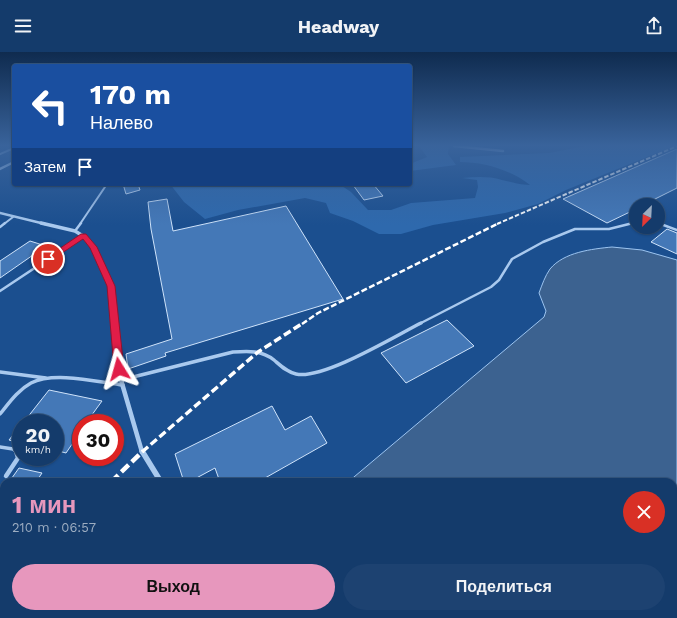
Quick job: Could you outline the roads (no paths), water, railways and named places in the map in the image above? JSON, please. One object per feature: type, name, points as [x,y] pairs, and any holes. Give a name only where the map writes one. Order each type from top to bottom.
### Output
[{"type":"street","points":[[0,213],[75,231],[83,236],[93,247],[111,286],[117,357],[122,383],[142,452],[158,478]]},
{"type":"lane","points":[[75,231],[106,186]]},
{"type":"lane","points":[[0,227],[13,217]]},
{"type":"lane","points":[[0,372],[48,378],[122,383],[233,352],[251,351],[267,355],[286,370],[298,375],[313,376],[329,370],[491,288],[499,280],[512,259],[543,242],[575,229],[609,229],[629,224]]},
{"type":"lane","points":[[665,226],[677,230]]},
{"type":"lane","points":[[0,291],[83,236]]},
{"type":"lane","points":[[0,414],[13,398],[27,386],[35,381],[48,378]]},
{"type":"lane","points":[[0,447],[18,452],[18,458],[6,476]]},
{"type":"railway","points":[[497,224],[616,172]]},
{"type":"railway","points":[[302,324],[318,313],[499,223]]},
{"type":"railway","points":[[142,452],[258,352],[303,323]]},
{"type":"railway","points":[[115,478],[143,451]]}]
